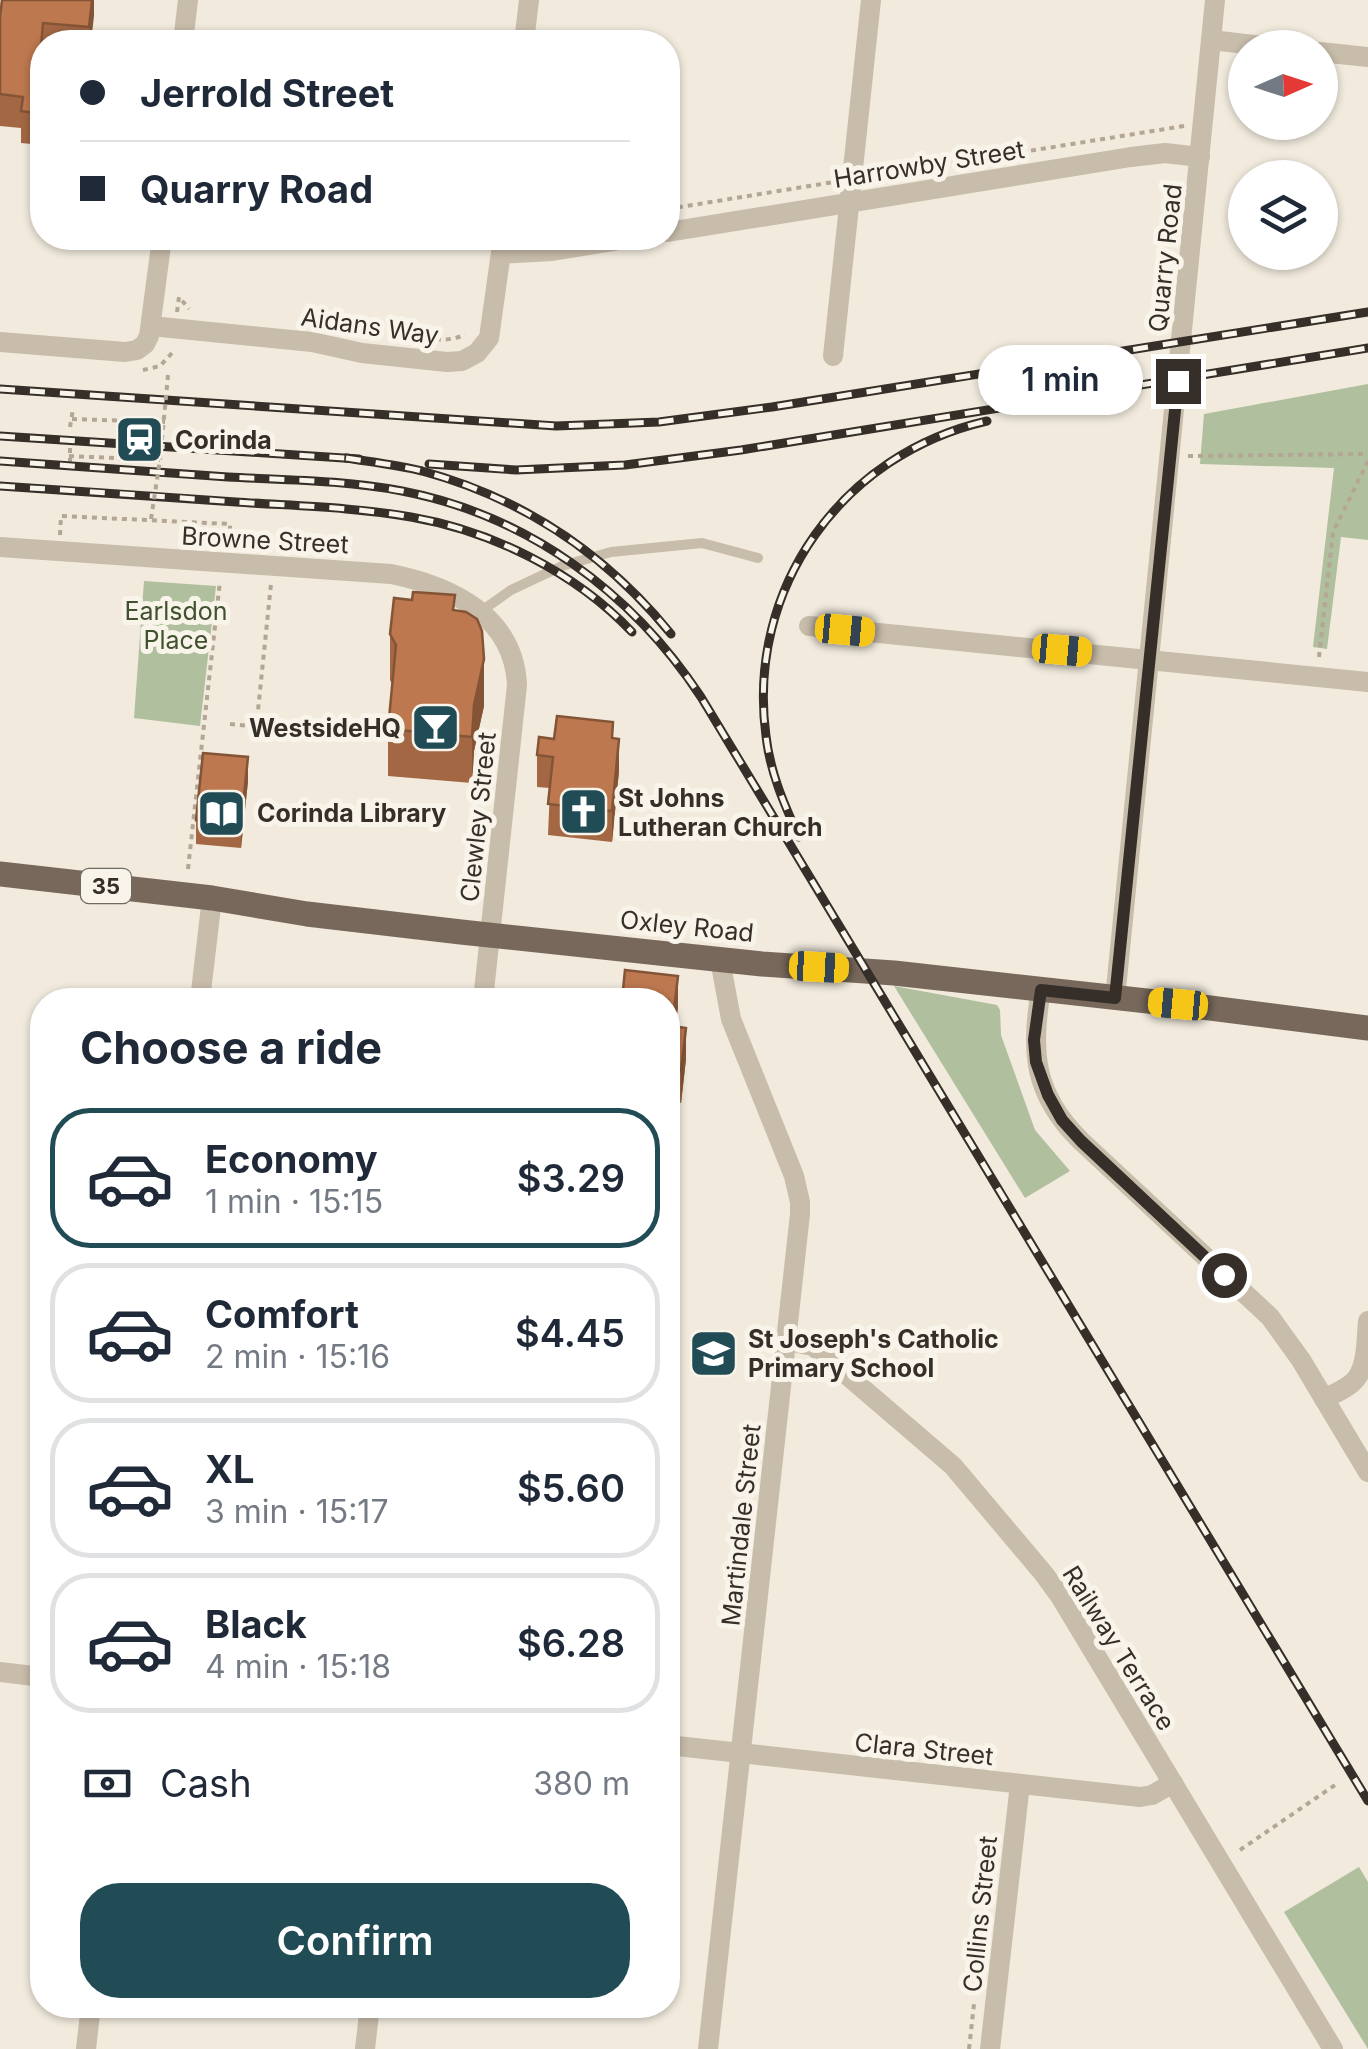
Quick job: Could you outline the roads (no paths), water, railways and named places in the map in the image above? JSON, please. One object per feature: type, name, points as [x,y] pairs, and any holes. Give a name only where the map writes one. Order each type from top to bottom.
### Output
[{"type":"main road","name":"Oxley Road","points":[[0,874],[212,898],[307,914],[720,960],[878,971],[1368,1028]]},
{"type":"street","points":[[184,30],[188,0]]},
{"type":"street","points":[[525,30],[529,0]]},
{"type":"street","points":[[833,356],[870,0]]},
{"type":"street","name":"Quarry Road","points":[[1115,998],[1215,0]]},
{"type":"street","points":[[1211,40],[1228,42]]},
{"type":"street","points":[[1338,54],[1368,56]]},
{"type":"street","name":"Harrowby Street","points":[[680,230],[1131,157],[1165,153],[1200,156]]},
{"type":"street","points":[[0,342],[129,352],[141,347],[148,340],[151,326],[160,250]]},
{"type":"street","name":"Aidans Way","points":[[151,326],[312,342],[379,355],[462,360],[477,352],[489,338],[501,250]]},
{"type":"street","name":"Browne Street","points":[[0,547],[391,574],[440,588],[470,604],[504,642]]},
{"type":"street","points":[[809,626],[1368,682]]},
{"type":"street","name":"Clewley Street","points":[[484,988],[517,700],[517,676],[504,642]]},
{"type":"street","points":[[201,988],[212,898]]},
{"type":"street","name":"Martindale Street","points":[[708,2049],[800,1228],[794,1176],[731,1019],[720,960]]},
{"type":"street","points":[[1041,990],[1034,1040],[1036,1062],[1062,1120],[1262,1309],[1294,1348],[1368,1472]]},
{"type":"street","points":[[1324,1400],[1359,1376],[1368,1321]]},
{"type":"street","name":"Railway Terrace","points":[[787,1341],[814,1346],[937,1450],[1052,1585],[1333,2049]]},
{"type":"street","points":[[0,1672],[30,1675]]},
{"type":"street","name":"Clara Street","points":[[680,1746],[1140,1798],[1172,1784]]},
{"type":"street","name":"Collins Street","points":[[990,2049],[1020,1784]]},
{"type":"street","points":[[86,2049],[90,2018]]},
{"type":"street","points":[[365,2049],[369,2018]]},
{"type":"lane","points":[[480,612],[511,590],[562,566],[611,552],[702,543],[758,558]]},
{"type":"railway","points":[[0,389],[556,426],[659,422],[1368,312]]},
{"type":"railway","points":[[429,464],[516,470],[625,465],[741,450],[1368,348]]},
{"type":"railway","points":[[799,837],[783,800],[766,736],[764,681],[772,629],[789,580],[815,535],[848,496],[888,463],[935,438],[987,421]]},
{"type":"railway","points":[[0,436],[359,459]]},
{"type":"railway","points":[[346,458],[394,465],[459,482],[528,513],[590,554],[646,605],[671,634]]},
{"type":"railway","points":[[0,461],[381,487],[448,502],[533,539],[609,592],[643,624],[701,697],[1368,1801]]},
{"type":"railway","points":[[0,486],[346,509],[441,524],[472,532],[530,557],[585,591],[632,632]]},
{"type":"place","name":"Corinda","points":[[140,440]]},
{"type":"place","name":"WestsideHQ","points":[[436,728]]},
{"type":"place","name":"St Johns Lutheran Church","points":[[583,812]]},
{"type":"place","name":"Corinda Library","points":[[222,813]]},
{"type":"place","name":"St Joseph's Catholic Primary School","points":[[713,1353]]},
{"type":"park label","name":"Earlsdon Place","points":[[176,626]]}]
